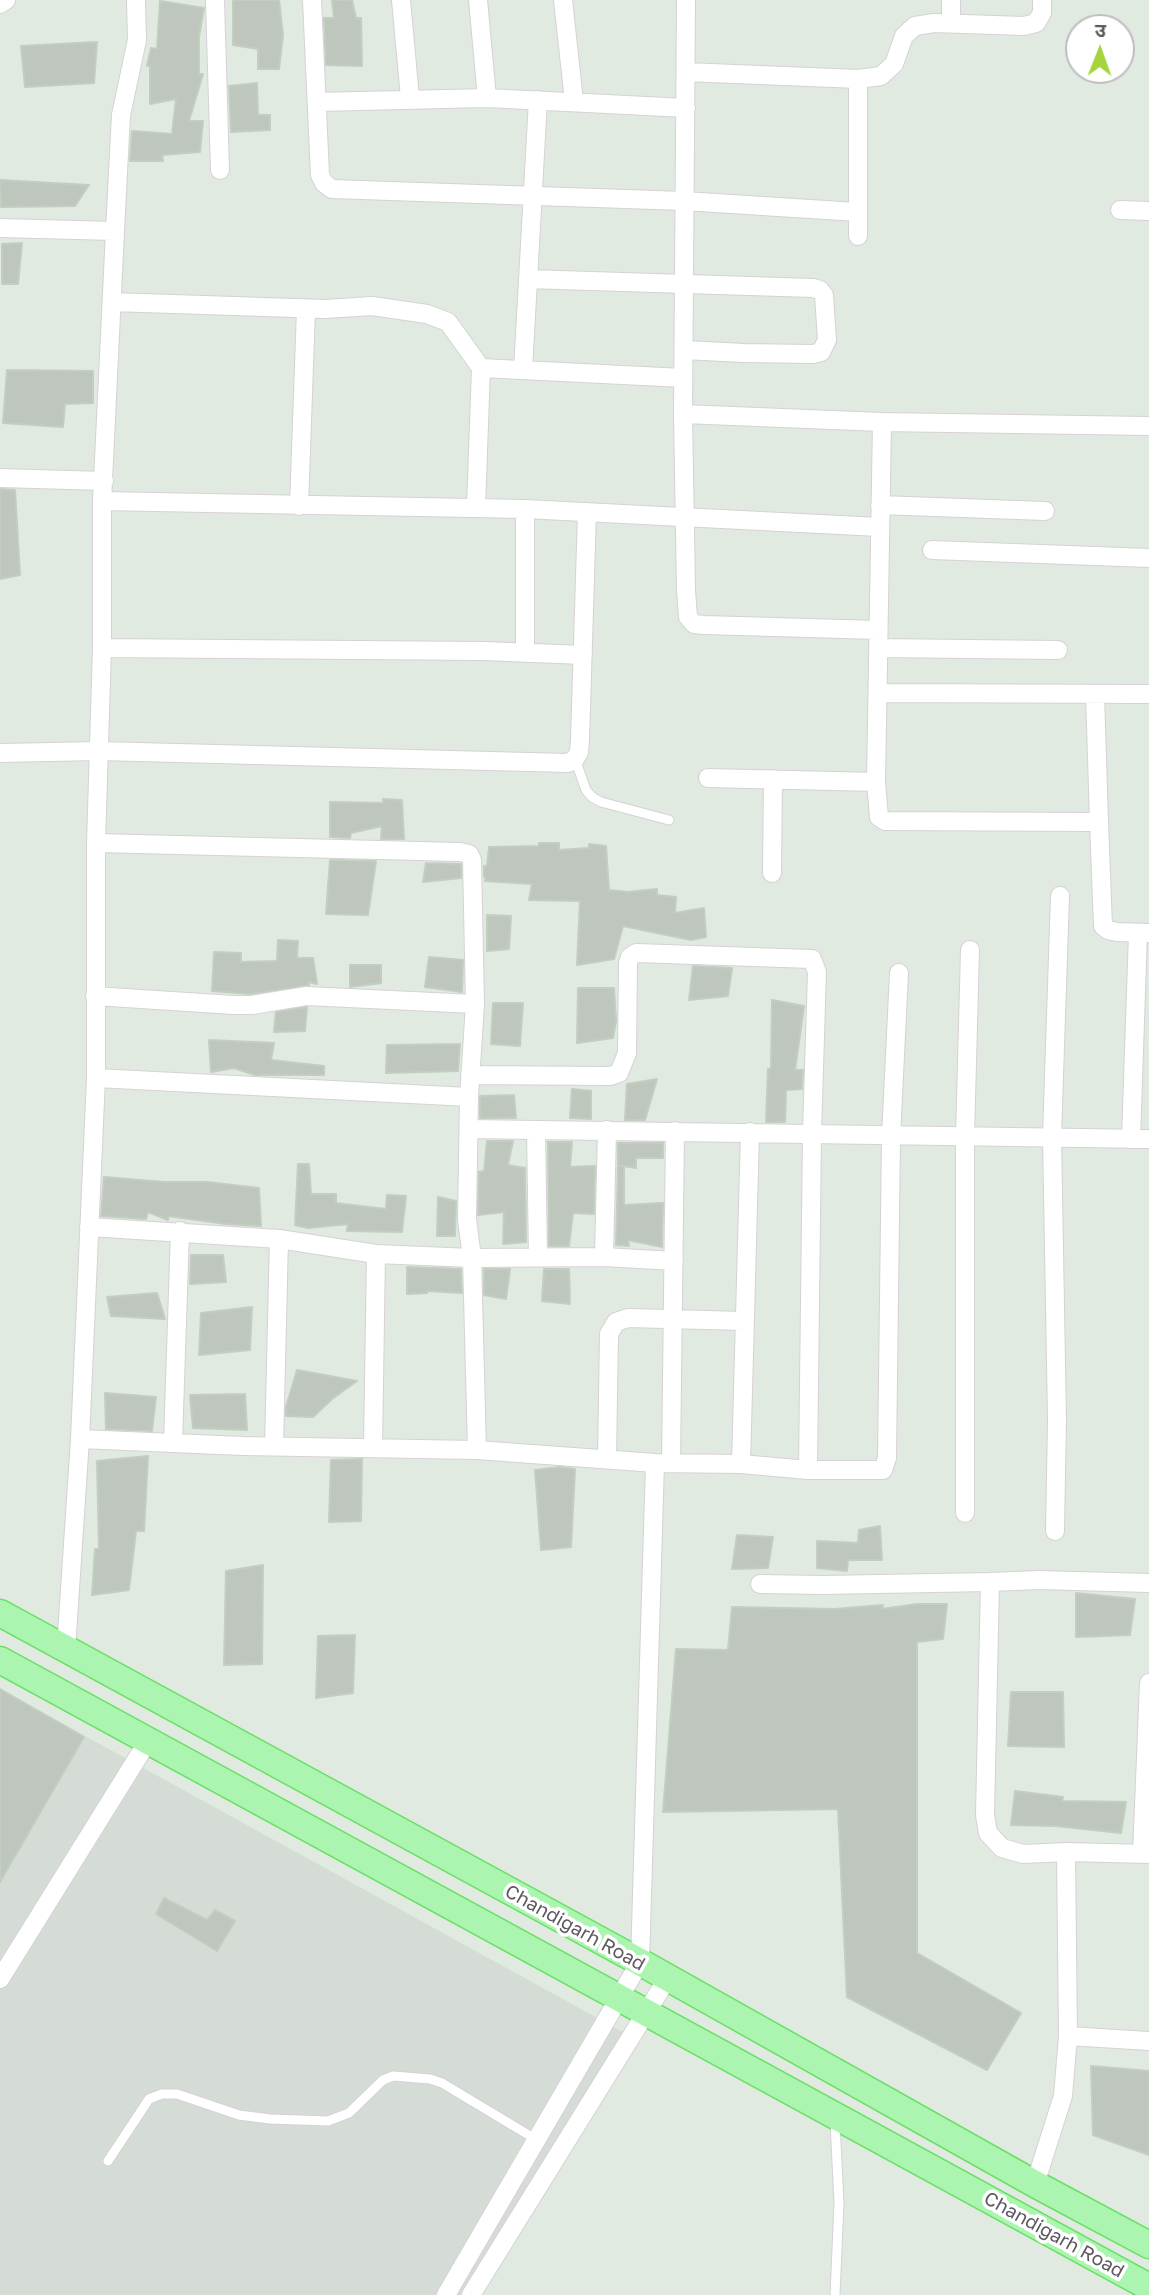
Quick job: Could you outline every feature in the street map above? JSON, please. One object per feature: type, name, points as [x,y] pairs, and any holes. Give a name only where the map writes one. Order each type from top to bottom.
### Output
[{"type":"main road","name":"Chandigarh Road","points":[[0,1613],[640,1962],[1149,2245]]},
{"type":"main road","name":"Chandigarh Road","points":[[0,1660],[1149,2287]]},
{"type":"street","points":[[0,4],[6,0]]},
{"type":"street","points":[[66,1649],[80,1439],[96,1078],[96,843],[102,648],[102,501],[121,115],[137,40],[136,0]]},
{"type":"street","points":[[215,0],[220,170]]},
{"type":"street","points":[[312,0],[320,175],[324,183],[332,189],[684,201],[858,212]]},
{"type":"street","points":[[401,0],[410,99]]},
{"type":"street","points":[[478,0],[487,98]]},
{"type":"street","points":[[563,0],[574,101]]},
{"type":"street","points":[[687,0],[682,283],[684,516],[688,617],[694,624],[1058,650]]},
{"type":"street","points":[[951,0],[951,23]]},
{"type":"street","points":[[686,72],[858,79],[881,76],[894,64],[904,36],[915,26],[933,23],[1024,26],[1036,23],[1042,13],[1042,0]]},
{"type":"street","points":[[858,79],[858,236]]},
{"type":"street","points":[[317,102],[487,98],[686,108]]},
{"type":"street","points":[[523,370],[538,100]]},
{"type":"street","points":[[1121,210],[1149,211]]},
{"type":"street","points":[[0,228],[115,230]]},
{"type":"street","points":[[528,279],[820,290],[824,295],[827,340],[821,352],[813,354],[684,350]]},
{"type":"street","points":[[112,302],[306,309],[372,306],[439,317],[456,331],[481,368],[476,508]]},
{"type":"street","points":[[299,506],[306,309]]},
{"type":"street","points":[[481,368],[683,378]]},
{"type":"street","points":[[683,414],[882,422],[1149,426]]},
{"type":"street","points":[[882,422],[876,782],[878,817],[885,821],[1099,821]]},
{"type":"street","points":[[0,478],[103,481]]},
{"type":"street","points":[[102,501],[525,509],[880,527]]},
{"type":"street","points":[[880,505],[1045,511]]},
{"type":"street","points":[[525,509],[525,653]]},
{"type":"street","points":[[0,753],[99,751],[560,765],[575,759],[580,740],[587,512]]},
{"type":"street","points":[[932,550],[1149,558]]},
{"type":"street","points":[[102,648],[583,655]]},
{"type":"street","points":[[879,693],[1149,694]]},
{"type":"street","points":[[469,1129],[1140,1139],[1144,933],[1116,932],[1103,926],[1095,694]]},
{"type":"street","points":[[708,778],[876,782]]},
{"type":"street","points":[[772,873],[773,779]]},
{"type":"street","points":[[96,843],[469,854],[474,869],[475,1004],[466,1152],[477,1450]]},
{"type":"street","points":[[1055,1531],[1057,1420],[1052,1136],[1060,896]]},
{"type":"street","points":[[965,1513],[965,1137],[970,950]]},
{"type":"street","points":[[470,1075],[611,1076],[619,1073],[627,1053],[628,963],[630,957],[636,953],[813,958],[817,972],[808,1470]]},
{"type":"street","points":[[80,1439],[477,1450],[663,1463],[883,1471],[886,1465],[891,1137],[899,973]]},
{"type":"street","points":[[95,996],[233,1005],[252,1005],[306,996],[475,1004]]},
{"type":"street","points":[[96,1078],[468,1097]]},
{"type":"street","points":[[536,1129],[538,1257]]},
{"type":"street","points":[[604,1257],[607,1130]]},
{"type":"street","points":[[446,2295],[640,1962],[663,1463],[674,1319],[675,1131]]},
{"type":"street","points":[[741,1464],[750,1132]]},
{"type":"street","points":[[89,1227],[279,1239],[376,1254],[471,1258],[604,1257],[674,1261]]},
{"type":"street","points":[[173,1442],[180,1231]]},
{"type":"street","points":[[274,1446],[279,1239]]},
{"type":"street","points":[[373,1447],[376,1254]]},
{"type":"street","points":[[607,1459],[609,1334],[616,1322],[628,1318],[745,1321]]},
{"type":"street","points":[[760,1584],[990,1583],[1039,1580],[1149,1583]]},
{"type":"street","points":[[990,1583],[985,1815],[988,1833],[1002,1848],[1023,1854],[1146,1854],[1149,1683]]},
{"type":"street","points":[[0,1979],[148,1741]]},
{"type":"street","points":[[1035,2184],[1063,2096],[1068,2036],[1066,1852]]},
{"type":"street","points":[[471,2295],[667,1979]]},
{"type":"street","points":[[1068,2036],[1149,2041]]},
{"type":"lane","points":[[575,759],[586,790],[592,797],[601,802],[669,820]]},
{"type":"lane","points":[[108,2161],[149,2099],[162,2094],[177,2094],[239,2115],[328,2121],[349,2113],[383,2080],[393,2076],[430,2078],[442,2083],[537,2140]]},
{"type":"lane","points":[[835,2115],[839,2203],[835,2295]]},
{"type":"shaded area","points":[[0,1689],[630,2036],[471,2295],[0,2295]]},
{"type":"building","points":[[233,0],[279,0],[283,35],[279,69],[258,69],[258,49],[233,45]]},
{"type":"building","points":[[332,0],[352,0],[356,18],[361,18],[362,66],[326,65],[324,18],[334,18]]},
{"type":"building","points":[[160,1],[204,8],[199,36],[199,74],[203,74],[189,121],[203,121],[200,152],[162,155],[163,161],[130,161],[132,131],[172,134],[176,99],[150,104],[150,66],[147,66],[151,48],[157,49]]},
{"type":"building","points":[[97,42],[94,83],[25,87],[21,46]]},
{"type":"building","points":[[257,83],[258,115],[270,115],[270,130],[231,132],[229,86]]},
{"type":"building","points":[[0,180],[89,185],[75,206],[1,207]]},
{"type":"building","points":[[22,243],[18,284],[2,284],[2,244]]},
{"type":"building","points":[[7,370],[93,371],[93,403],[65,404],[63,427],[3,423]]},
{"type":"building","points":[[0,489],[15,490],[20,575],[0,579]]},
{"type":"building","points":[[383,799],[402,800],[404,839],[381,839],[382,826],[351,833],[350,838],[330,837],[330,802],[383,803]]},
{"type":"building","points":[[539,843],[559,843],[559,850],[589,848],[589,844],[606,846],[609,890],[628,892],[657,889],[657,895],[676,897],[675,913],[704,908],[706,937],[691,940],[623,926],[614,959],[577,965],[580,901],[529,900],[532,884],[485,881],[484,866],[487,866],[489,847],[539,846]]},
{"type":"building","points":[[330,860],[376,861],[368,915],[326,914]]},
{"type":"building","points":[[426,863],[461,864],[461,878],[423,882]]},
{"type":"building","points":[[487,915],[511,916],[509,949],[487,951]]},
{"type":"building","points":[[278,940],[298,941],[297,958],[313,958],[317,984],[309,982],[309,985],[251,994],[212,991],[214,952],[241,953],[241,962],[277,961]]},
{"type":"building","points":[[429,957],[463,960],[462,992],[425,987]]},
{"type":"building","points":[[350,965],[381,965],[381,983],[350,987]]},
{"type":"building","points":[[693,966],[732,968],[728,996],[689,1000]]},
{"type":"building","points":[[578,988],[614,988],[616,1021],[613,1038],[577,1043]]},
{"type":"building","points":[[772,1000],[804,1006],[795,1070],[803,1070],[802,1089],[786,1090],[785,1122],[766,1122],[768,1069],[771,1069]]},
{"type":"building","points":[[493,1003],[523,1003],[520,1046],[491,1044]]},
{"type":"building","points":[[307,1007],[305,1031],[274,1032],[276,1012]]},
{"type":"building","points":[[209,1040],[274,1043],[271,1060],[324,1066],[324,1075],[255,1075],[234,1068],[211,1072]]},
{"type":"building","points":[[460,1044],[458,1071],[386,1073],[387,1045]]},
{"type":"building","points":[[657,1079],[645,1120],[625,1120],[627,1084]]},
{"type":"building","points":[[572,1089],[591,1091],[591,1119],[570,1118]]},
{"type":"building","points":[[514,1095],[516,1118],[480,1118],[480,1096]]},
{"type":"building","points":[[487,1141],[513,1141],[508,1165],[525,1168],[526,1242],[503,1244],[504,1212],[478,1215],[479,1172],[484,1171]]},
{"type":"building","points":[[548,1142],[572,1142],[570,1167],[595,1166],[594,1214],[573,1213],[569,1246],[549,1246]]},
{"type":"building","points":[[618,1143],[663,1143],[663,1158],[636,1158],[636,1168],[624,1166],[624,1205],[663,1203],[662,1247],[628,1240],[629,1246],[616,1245],[618,1166],[623,1166],[618,1165]]},
{"type":"building","points":[[298,1164],[309,1164],[311,1194],[336,1194],[336,1203],[386,1209],[387,1195],[406,1196],[402,1232],[347,1231],[348,1224],[308,1228],[295,1225]]},
{"type":"building","points":[[104,1177],[207,1182],[259,1188],[261,1226],[168,1216],[168,1220],[148,1212],[146,1219],[101,1216]]},
{"type":"building","points":[[438,1197],[456,1201],[455,1236],[437,1236]]},
{"type":"building","points":[[191,1255],[223,1255],[226,1282],[190,1284]]},
{"type":"building","points":[[407,1267],[461,1269],[462,1293],[427,1291],[407,1294]]},
{"type":"building","points":[[484,1269],[510,1269],[506,1299],[484,1295]]},
{"type":"building","points":[[544,1269],[569,1269],[570,1304],[542,1301]]},
{"type":"building","points":[[157,1293],[165,1319],[111,1316],[107,1297]]},
{"type":"building","points":[[252,1307],[250,1350],[199,1355],[201,1313]]},
{"type":"building","points":[[297,1370],[357,1381],[313,1417],[286,1416]]},
{"type":"building","points":[[105,1393],[156,1397],[152,1431],[106,1429]]},
{"type":"building","points":[[245,1394],[247,1430],[193,1428],[190,1395]]},
{"type":"building","points":[[148,1456],[144,1531],[136,1531],[129,1590],[92,1595],[95,1549],[99,1549],[97,1461]]},
{"type":"building","points":[[362,1459],[361,1521],[329,1522],[331,1460]]},
{"type":"building","points":[[560,1467],[575,1469],[571,1547],[541,1550],[535,1470]]},
{"type":"building","points":[[880,1526],[882,1560],[848,1560],[847,1571],[817,1568],[817,1541],[858,1543],[859,1530]]},
{"type":"building","points":[[737,1535],[773,1537],[768,1568],[732,1569]]},
{"type":"building","points":[[263,1565],[262,1664],[224,1665],[226,1571]]},
{"type":"building","points":[[1076,1593],[1135,1599],[1130,1635],[1076,1637]]},
{"type":"building","points":[[917,1604],[947,1604],[943,1639],[917,1642],[917,1953],[1021,2013],[987,2070],[847,1997],[838,1809],[663,1812],[676,1649],[728,1650],[732,1607],[835,1609],[883,1605],[882,1609]]},
{"type":"building","points":[[355,1635],[353,1693],[316,1698],[318,1636]]},
{"type":"building","points":[[0,1689],[84,1737],[0,1882]]},
{"type":"building","points":[[1011,1692],[1063,1692],[1064,1747],[1008,1746]]},
{"type":"building","points":[[1015,1791],[1063,1797],[1062,1801],[1126,1802],[1121,1833],[1056,1826],[1011,1825]]},
{"type":"building","points":[[164,1898],[207,1920],[215,1910],[235,1921],[217,1951],[156,1914]]},
{"type":"building","points":[[1091,2066],[1149,2071],[1149,2155],[1093,2135]]}]
